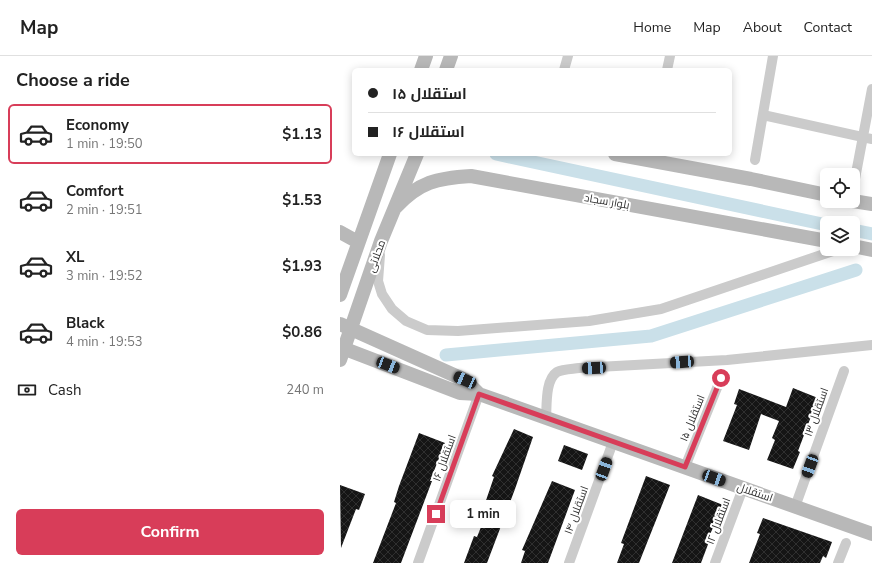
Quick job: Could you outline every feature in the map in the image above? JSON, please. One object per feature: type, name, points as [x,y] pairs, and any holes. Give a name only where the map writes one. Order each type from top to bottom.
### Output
[{"type":"main road","points":[[422,68],[426,56]]},
{"type":"main road","points":[[447,68],[451,56]]},
{"type":"main road","name":"محلاتی","points":[[340,295],[389,156]]},
{"type":"main road","name":"محلاتی","points":[[341,352],[345,326],[416,156]]},
{"type":"main road","points":[[626,156],[820,194]]},
{"type":"main road","name":"بلوار سجاد","points":[[396,207],[407,194],[434,180],[471,176],[820,240]]},
{"type":"main road","points":[[860,202],[872,204]]},
{"type":"main road","points":[[340,232],[358,242]]},
{"type":"main road","points":[[860,247],[872,250]]},
{"type":"main road","points":[[345,326],[465,380],[479,394]]},
{"type":"main road","points":[[341,352],[460,393],[479,394]]},
{"type":"main road","name":"استقلال","points":[[479,394],[872,534]]},
{"type":"street","points":[[565,68],[568,56]]},
{"type":"street","points":[[667,68],[670,56]]},
{"type":"street","points":[[755,160],[773,56]]},
{"type":"street","points":[[859,168],[868,138],[872,89]]},
{"type":"street","points":[[763,114],[868,138]]},
{"type":"street","points":[[381,242],[378,281],[382,294],[392,309],[406,321],[427,330],[458,331],[589,321],[661,309],[820,255]]},
{"type":"street","points":[[546,418],[548,388],[552,377],[558,372],[579,368],[726,360],[872,345]]},
{"type":"street","name":"استقلال ۱۳","points":[[796,507],[844,371]]},
{"type":"street","name":"استقلال ۱۵","points":[[685,467],[721,378]]},
{"type":"street","name":"استقلال ۱۶","points":[[418,563],[479,394]]},
{"type":"street","name":"استقلال ۱۴","points":[[569,563],[613,442]]},
{"type":"street","name":"استقلال ۱۲","points":[[715,563],[743,488]]},
{"type":"street","points":[[838,563],[846,543]]},
{"type":"building","points":[[793,388],[818,398],[798,451],[800,452],[793,469],[767,460],[775,440],[772,438],[779,421],[761,414],[749,450],[723,441],[737,405],[734,404],[739,389],[786,407]]},
{"type":"building","points":[[514,429],[533,437],[515,489],[487,563],[464,563],[474,536],[477,537],[485,517],[481,515],[494,477],[492,476]]},
{"type":"building","points":[[419,433],[445,443],[430,481],[432,481],[401,563],[373,563],[396,503],[394,502],[399,486]]},
{"type":"building","points":[[564,445],[588,454],[582,470],[558,461]]},
{"type":"building","points":[[646,476],[670,485],[639,563],[617,563],[624,544],[621,543]]},
{"type":"building","points":[[552,481],[575,490],[548,563],[521,563],[525,551],[522,550]]},
{"type":"building","points":[[340,485],[365,494],[359,510],[356,509],[341,548]]},
{"type":"building","points":[[698,495],[723,505],[708,539],[710,539],[701,563],[672,563]]},
{"type":"building","points":[[763,518],[832,542],[826,558],[823,556],[820,563],[749,563],[760,534],[757,533]]},
{"type":"waterway","points":[[505,156],[820,223]]},
{"type":"waterway","points":[[860,231],[872,234]]},
{"type":"waterway","points":[[446,355],[651,336],[856,270]]},
{"type":"route","points":[[436,514],[479,394],[685,467],[721,378]]}]
